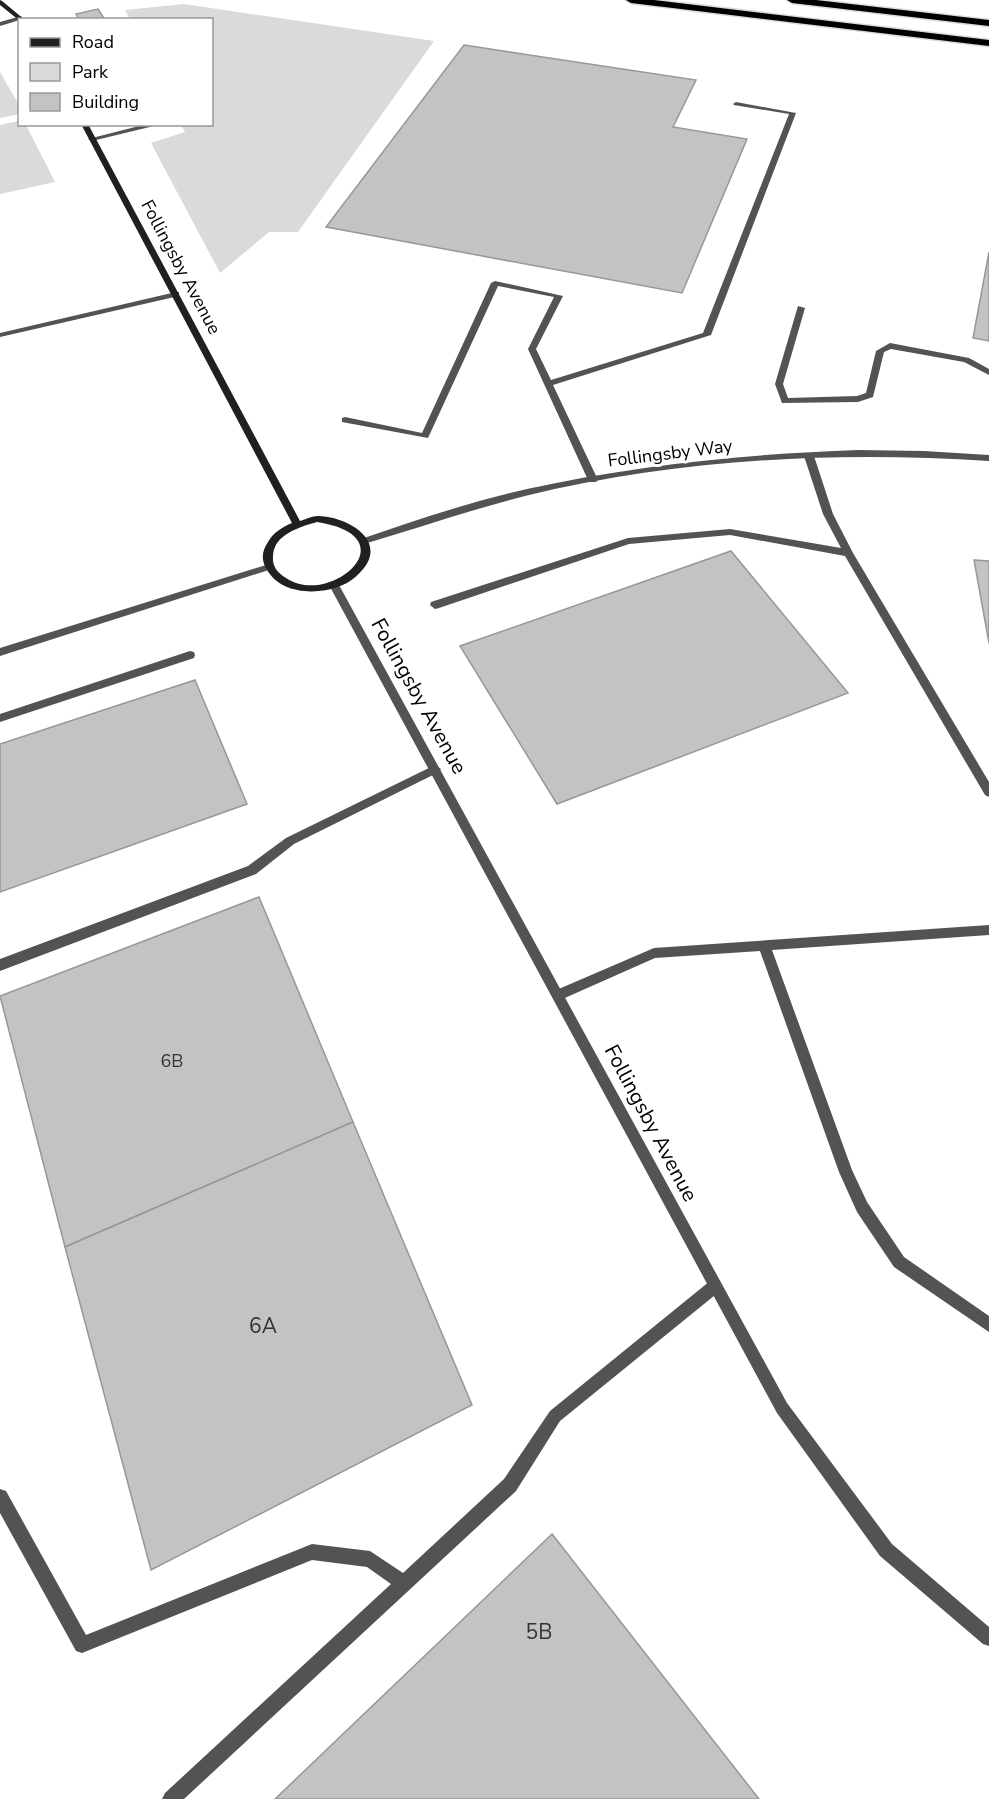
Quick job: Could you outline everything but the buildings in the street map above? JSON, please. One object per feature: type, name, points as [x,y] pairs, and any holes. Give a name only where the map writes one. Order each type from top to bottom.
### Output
[{"type":"highway","points":[[631,0],[989,43]]},
{"type":"highway","points":[[792,0],[989,23]]},
{"type":"street","points":[[0,2],[21,18]]},
{"type":"street","points":[[0,24],[18,20]]},
{"type":"street","points":[[548,384],[707,335],[793,113],[736,104]]},
{"type":"street","name":"Follingsby Avenue","points":[[85,126],[297,523]]},
{"type":"street","points":[[92,139],[150,126]]},
{"type":"street","points":[[345,420],[425,436],[495,283],[559,296],[532,349],[593,480]]},
{"type":"street","points":[[0,334],[176,294]]},
{"type":"street","points":[[801,308],[779,384],[785,401],[858,399],[870,395],[880,351],[890,346],[966,360],[989,372]]},
{"type":"street","name":"Follingsby Way","points":[[364,541],[463,509],[593,480],[716,462],[849,454],[989,459]]},
{"type":"street","points":[[809,456],[828,514],[848,552],[989,792]]},
{"type":"street","points":[[317,519],[335,521],[351,527],[364,541],[366,550],[362,563],[352,576],[334,585],[317,588],[297,587],[281,580],[269,567],[266,556],[271,543],[283,530],[297,523],[317,519]]},
{"type":"street","points":[[435,604],[628,541],[730,532],[848,552]]},
{"type":"street","points":[[0,652],[269,567]]},
{"type":"street","name":"Follingsby Avenue","points":[[334,585],[782,1408],[886,1550],[989,1638]]},
{"type":"street","points":[[0,718],[190,655]]},
{"type":"street","points":[[0,965],[252,870],[290,841],[435,769]]},
{"type":"street","points":[[558,995],[654,953],[989,930]]},
{"type":"street","points":[[764,946],[846,1172],[862,1207],[899,1262],[989,1325]]},
{"type":"street","points":[[171,1799],[510,1485],[555,1416],[715,1286]]},
{"type":"street","points":[[0,1497],[82,1645],[312,1552],[370,1559],[404,1583]]},
{"type":"green space","points":[[184,4],[434,41],[298,232],[269,232],[220,273],[151,143],[185,132],[182,126],[213,126],[213,18],[129,18],[125,10]]},
{"type":"green space","points":[[0,72],[18,103],[18,114],[0,118]]},
{"type":"green space","points":[[18,121],[18,126],[27,126],[55,182],[0,194],[0,125]]}]
